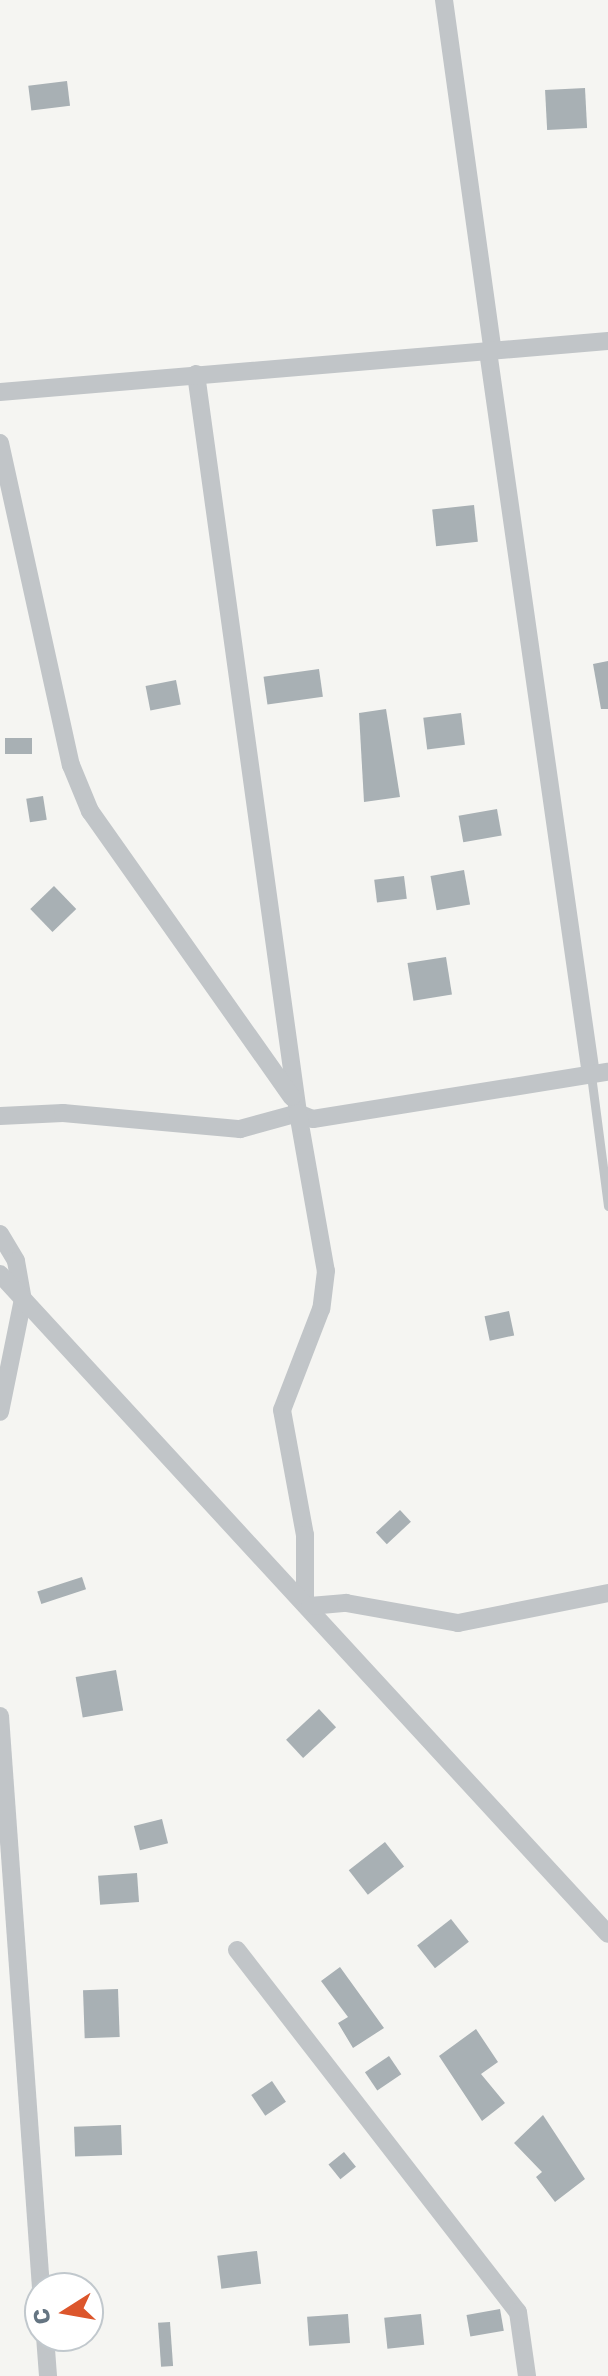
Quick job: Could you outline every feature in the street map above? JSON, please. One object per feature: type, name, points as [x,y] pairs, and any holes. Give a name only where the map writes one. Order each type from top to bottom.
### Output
[{"type":"street","points":[[0,443],[71,765],[90,811],[296,1106],[313,1119],[599,1073],[490,351],[444,0]]},
{"type":"street","points":[[0,392],[608,341]]},
{"type":"street","points":[[196,374],[296,1106],[326,1271],[321,1309],[282,1410],[305,1535],[307,1604]]},
{"type":"street","points":[[0,1116],[63,1113],[240,1129],[296,1106]]},
{"type":"street","points":[[0,1234],[16,1261],[23,1299],[0,1412]]},
{"type":"street","points":[[0,1274],[608,1934]]},
{"type":"street","points":[[307,1604],[346,1603],[458,1623],[608,1593]]},
{"type":"street","points":[[0,1716],[40,2272]]},
{"type":"street","points":[[237,1950],[518,2312],[527,2376]]},
{"type":"street","points":[[46,2352],[48,2376]]},
{"type":"lane","points":[[599,1073],[608,1206]]},
{"type":"building","points":[[67,81],[70,106],[31,111],[28,86]]},
{"type":"building","points":[[585,88],[587,128],[547,130],[545,90]]},
{"type":"building","points":[[474,505],[478,542],[436,546],[432,509]]},
{"type":"building","points":[[608,661],[608,709],[601,709],[593,664]]},
{"type":"building","points":[[319,669],[323,697],[267,705],[264,677]]},
{"type":"building","points":[[176,680],[181,705],[150,710],[146,686]]},
{"type":"building","points":[[386,709],[400,797],[364,802],[359,713]]},
{"type":"building","points":[[461,713],[465,745],[427,749],[423,718]]},
{"type":"building","points":[[5,738],[32,738],[32,754],[5,754]]},
{"type":"building","points":[[43,796],[47,820],[30,822],[26,799]]},
{"type":"building","points":[[497,809],[502,836],[463,842],[459,816]]},
{"type":"building","points":[[464,870],[470,904],[437,910],[431,876]]},
{"type":"building","points":[[404,876],[407,899],[377,902],[374,880]]},
{"type":"building","points":[[54,886],[76,909],[52,932],[30,909]]},
{"type":"building","points":[[446,957],[452,995],[413,1001],[407,963]]},
{"type":"building","points":[[509,1311],[514,1335],[490,1341],[485,1316]]},
{"type":"building","points":[[400,1510],[411,1522],[387,1544],[376,1533]]},
{"type":"building","points":[[82,1577],[86,1589],[41,1604],[37,1592]]},
{"type":"building","points":[[116,1670],[123,1710],[83,1717],[76,1677]]},
{"type":"building","points":[[319,1709],[336,1727],[303,1758],[286,1740]]},
{"type":"building","points":[[162,1819],[168,1843],[140,1850],[134,1826]]},
{"type":"building","points":[[385,1842],[404,1866],[368,1895],[349,1870]]},
{"type":"building","points":[[137,1873],[139,1902],[100,1905],[98,1876]]},
{"type":"building","points":[[451,1919],[469,1942],[435,1968],[417,1945]]},
{"type":"building","points":[[340,1967],[384,2028],[353,2048],[338,2023],[348,2017],[321,1981]]},
{"type":"building","points":[[118,1989],[120,2037],[85,2038],[83,1990]]},
{"type":"building","points":[[476,2029],[498,2062],[481,2074],[505,2103],[482,2121],[439,2056]]},
{"type":"building","points":[[389,2056],[401,2074],[377,2090],[365,2072]]},
{"type":"building","points":[[272,2081],[286,2102],[265,2116],[251,2095]]},
{"type":"building","points":[[543,2115],[585,2179],[555,2202],[536,2177],[542,2172],[514,2143]]},
{"type":"building","points":[[121,2125],[122,2155],[75,2157],[74,2127]]},
{"type":"building","points":[[344,2152],[356,2167],[340,2179],[328,2165]]},
{"type":"building","points":[[257,2251],[261,2284],[221,2289],[217,2256]]},
{"type":"building","points":[[500,2309],[504,2331],[470,2337],[467,2315]]},
{"type":"building","points":[[348,2314],[350,2343],[309,2346],[307,2317]]},
{"type":"building","points":[[421,2314],[424,2345],[387,2349],[384,2318]]},
{"type":"building","points":[[170,2322],[173,2366],[161,2367],[158,2323]]}]
